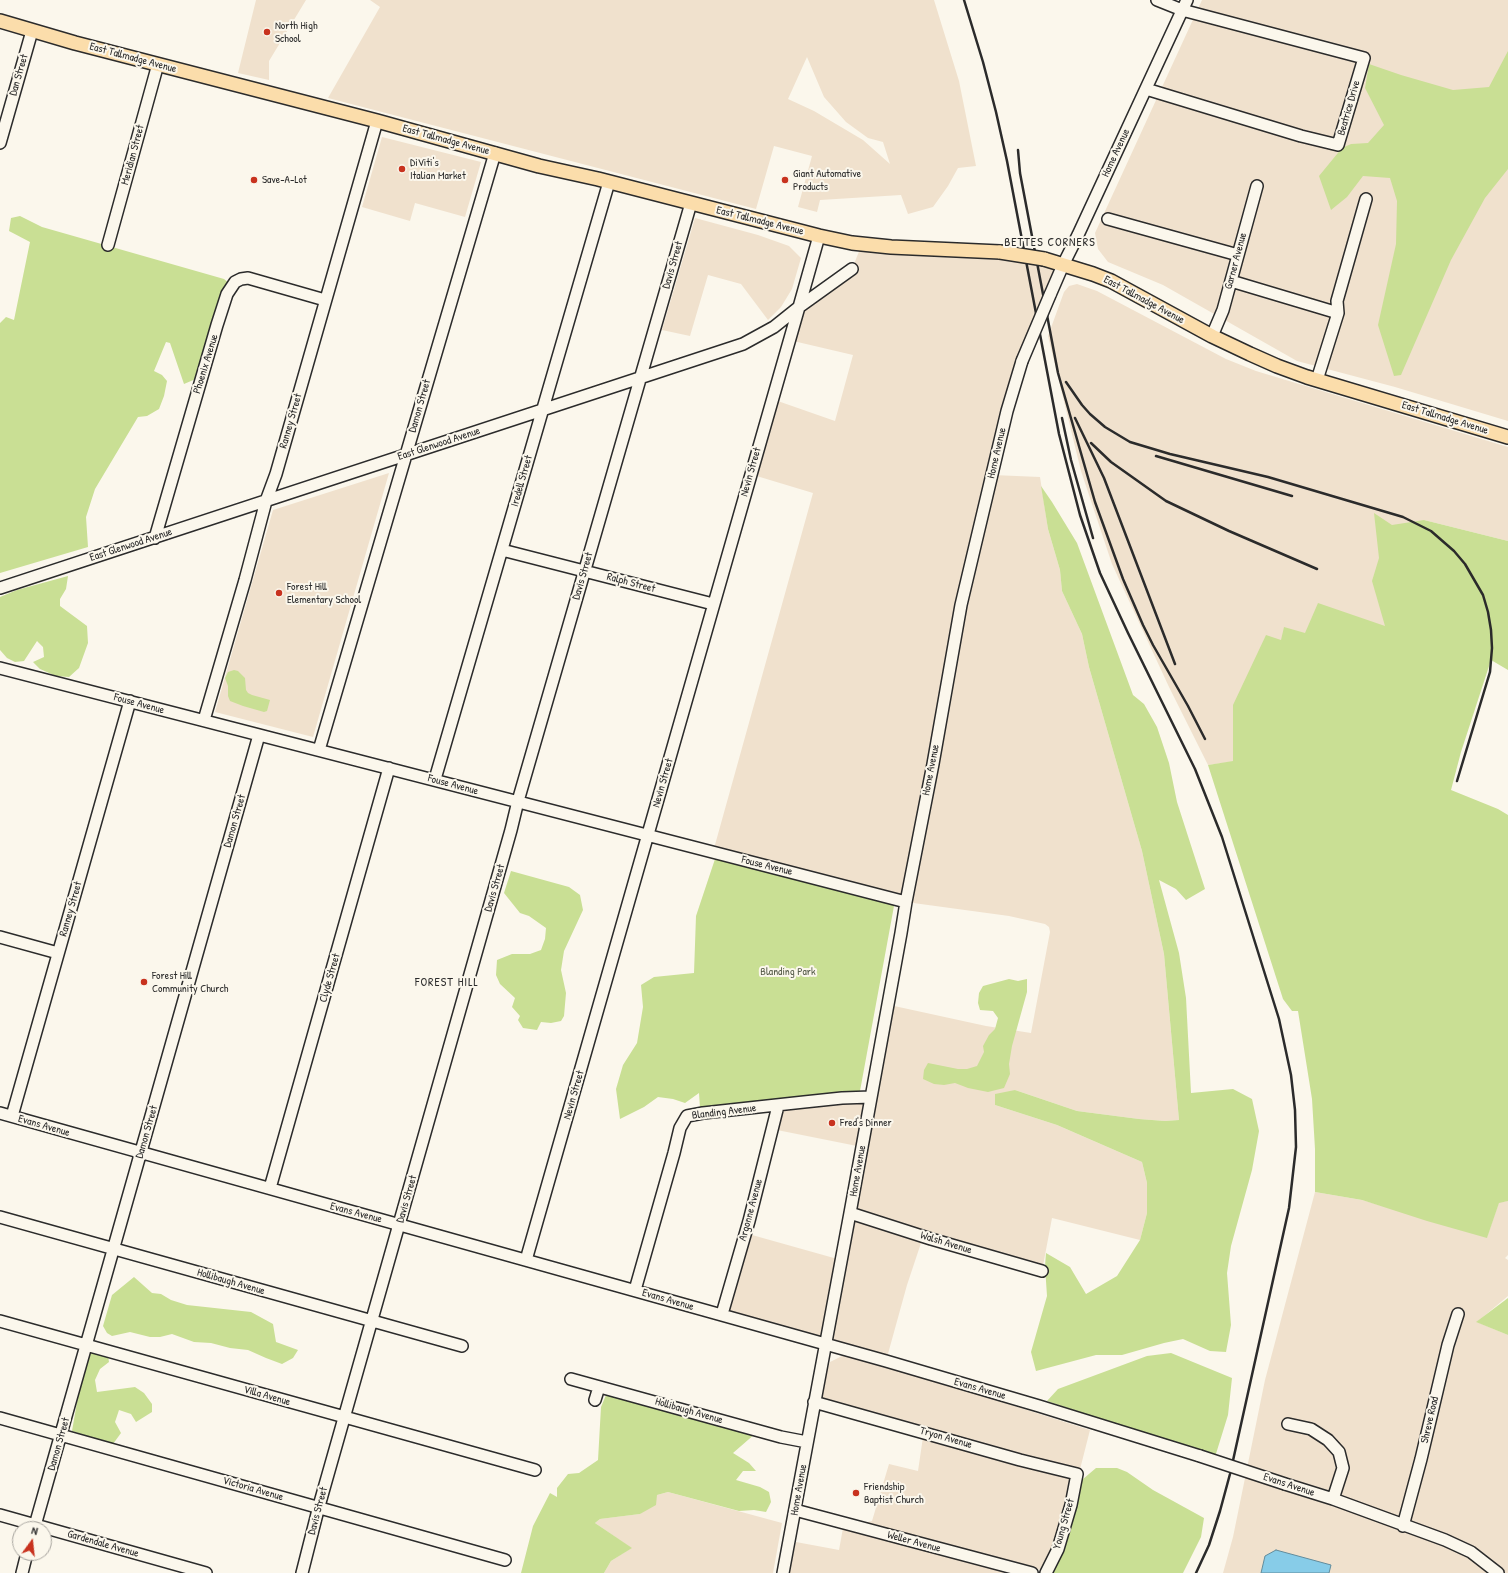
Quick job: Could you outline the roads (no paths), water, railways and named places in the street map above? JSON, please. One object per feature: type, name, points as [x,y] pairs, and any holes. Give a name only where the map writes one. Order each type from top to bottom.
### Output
[{"type":"main road","name":"East Tallmadge Avenue","points":[[0,21],[32,31],[377,121],[539,166],[609,182],[820,236],[852,243],[891,247],[1000,252],[1044,259],[1093,274],[1129,290],[1212,336],[1250,354],[1317,380],[1508,437]]},
{"type":"street","points":[[1157,0],[1185,5]]},
{"type":"street","name":"Home Avenue","points":[[783,1573],[796,1510],[814,1402],[826,1344],[961,605],[1007,411],[1022,361],[1063,265],[1185,5]]},
{"type":"street","name":"Beatrice Drive","points":[[1146,90],[1301,136],[1338,145],[1364,58],[1185,5]]},
{"type":"street","name":"Dan Street","points":[[0,143],[32,31]]},
{"type":"street","name":"Meridian Street","points":[[108,245],[158,64]]},
{"type":"street","name":"Ranney Street","points":[[204,720],[245,580],[266,501],[276,474],[325,300],[362,179],[377,121]]},
{"type":"street","name":"Damon Street","points":[[319,750],[495,153]]},
{"type":"street","name":"Iredell Street","points":[[435,779],[544,410],[609,182]]},
{"type":"street","name":"Garner Avenue","points":[[1212,336],[1223,310],[1257,186]]},
{"type":"street","points":[[1317,380],[1338,314],[1337,301],[1366,199]]},
{"type":"street","name":"Davis Street","points":[[302,1573],[319,1506],[400,1225],[518,801],[691,203]]},
{"type":"street","points":[[1108,219],[1238,255]]},
{"type":"street","points":[[799,307],[820,236]]},
{"type":"street","name":"East Glenwood Avenue","points":[[0,588],[742,344],[774,328],[799,307],[852,270]]},
{"type":"street","name":"Phoenix Avenue","points":[[155,538],[217,325],[227,294],[235,282],[248,278],[325,300]]},
{"type":"street","points":[[1231,281],[1338,314]]},
{"type":"street","name":"Nevin Street","points":[[526,1260],[799,307]]},
{"type":"street","name":"Ralph Street","points":[[502,550],[713,604]]},
{"type":"street","name":"Fouse Avenue","points":[[0,668],[435,779],[906,902]]},
{"type":"street","name":"Ranney Street","points":[[12,1116],[130,702]]},
{"type":"street","name":"Damon Street","points":[[37,1521],[259,735]]},
{"type":"street","name":"Clyde Street","points":[[270,1188],[389,768]]},
{"type":"street","points":[[0,937],[58,953]]},
{"type":"street","name":"Blanding Avenue","points":[[635,1290],[650,1241],[682,1121],[686,1116],[842,1098],[871,1097]]},
{"type":"street","name":"Argonne Avenue","points":[[722,1314],[749,1221],[778,1106]]},
{"type":"street","name":"Evans Avenue","points":[[0,1113],[722,1314],[1146,1438],[1333,1499],[1403,1526],[1446,1540],[1471,1552],[1498,1573]]},
{"type":"street","name":"Walsh Avenue","points":[[850,1213],[930,1239],[1042,1271]]},
{"type":"street","name":"Hollibaugh Avenue","points":[[0,1217],[462,1346]]},
{"type":"street","name":"Shreve Road","points":[[1403,1526],[1421,1459],[1448,1345],[1458,1314]]},
{"type":"street","name":"Villa Avenue","points":[[0,1321],[88,1344],[535,1470]]},
{"type":"street","name":"Hollibaugh Avenue","points":[[571,1379],[807,1442]]},
{"type":"street","points":[[595,1400],[599,1387]]},
{"type":"street","name":"Tryon Avenue","points":[[814,1402],[1027,1462],[1077,1474]]},
{"type":"street","name":"Victoria Avenue","points":[[0,1418],[319,1506],[505,1560]]},
{"type":"street","points":[[1288,1424],[1311,1430],[1328,1440],[1339,1452],[1343,1468],[1333,1499]]},
{"type":"street","name":"Young Street","points":[[1046,1573],[1058,1549],[1071,1505],[1077,1474]]},
{"type":"street","name":"Weller Avenue","points":[[796,1510],[1032,1573]]},
{"type":"street","name":"Gardendale Avenue","points":[[0,1515],[18,1521]]},
{"type":"street","name":"Gardendale Avenue","points":[[52,1532],[206,1573]]},
{"type":"street","points":[[22,1573],[26,1561]]},
{"type":"water","points":[[1276,1550],[1331,1565],[1329,1573],[1261,1573],[1265,1556]]},
{"type":"railway","points":[[964,0],[983,62],[996,112],[1007,161],[1059,434],[1080,515],[1100,573],[1195,769],[1222,837],[1279,1019],[1291,1075],[1295,1110],[1296,1147],[1289,1208],[1230,1474],[1209,1545],[1196,1573]]},
{"type":"railway","points":[[1018,150],[1020,173],[1058,373],[1095,502],[1123,579],[1143,625],[1205,739]]},
{"type":"railway","points":[[1066,382],[1090,414],[1105,427],[1130,442],[1170,454],[1268,477],[1403,517],[1431,531],[1454,551],[1465,564],[1483,595],[1488,612],[1492,648],[1490,672],[1457,781]]},
{"type":"railway","points":[[1062,418],[1071,460],[1093,538]]},
{"type":"railway","points":[[1075,418],[1104,478],[1175,664]]},
{"type":"railway","points":[[1091,443],[1111,462],[1166,501],[1229,531],[1317,569]]},
{"type":"railway","points":[[1156,456],[1292,496]]},
{"type":"place","name":"North High School","points":[[267,32]]},
{"type":"place","name":"DiViti's Italian Market","points":[[402,169]]},
{"type":"place","name":"Save-A-Lot","points":[[254,180]]},
{"type":"place","name":"Giant Automative Products","points":[[785,180]]},
{"type":"place","name":"Forest Hill Elementary School","points":[[279,593]]},
{"type":"place","name":"Forest Hill Community Church","points":[[144,982]]},
{"type":"place","name":"Fred's Dinner","points":[[832,1123]]},
{"type":"place","name":"Friendship Baptist Church","points":[[856,1493]]},
{"type":"district","name":"BETTES CORNERS","points":[[1050,243]]},
{"type":"district","name":"FOREST HILL","points":[[447,983]]},
{"type":"park label","name":"Blanding Park","points":[[788,972]]}]
